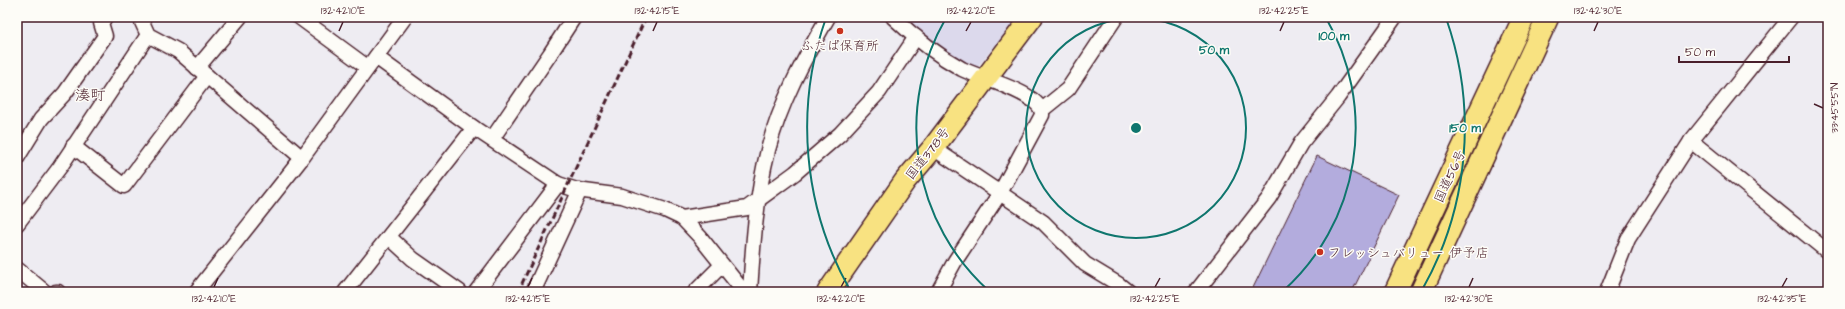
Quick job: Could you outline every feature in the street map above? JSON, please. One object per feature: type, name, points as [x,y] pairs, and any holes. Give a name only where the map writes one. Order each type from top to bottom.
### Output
[{"type":"highway","name":"国道378号","points":[[828,292],[905,181],[933,148],[984,78],[1032,17]]},
{"type":"highway","name":"国道56号","points":[[1394,292],[1524,17]]},
{"type":"highway","name":"国道56号","points":[[1422,292],[1548,17]]},
{"type":"street","points":[[17,158],[21,141],[65,93],[105,36],[101,23],[105,17]]},
{"type":"street","points":[[142,17],[142,22],[148,34],[178,51],[302,158]]},
{"type":"street","points":[[73,146],[124,186],[240,17]]},
{"type":"street","points":[[299,17],[492,139],[558,184],[580,190],[622,196],[665,210],[682,218],[744,292]]},
{"type":"street","points":[[196,292],[302,158],[405,17]]},
{"type":"street","points":[[492,139],[574,17]]},
{"type":"street","points":[[750,292],[758,201],[768,149],[784,105],[805,57],[828,17]]},
{"type":"street","points":[[893,17],[940,56],[964,69],[1002,84],[1036,102],[1042,110],[1042,115],[1000,193],[955,261],[938,292]]},
{"type":"street","points":[[1042,110],[1068,89],[1116,17]]},
{"type":"street","points":[[1196,292],[1269,198],[1301,142],[1338,97],[1395,17]]},
{"type":"street","points":[[1607,292],[1628,239],[1691,141],[1791,17]]},
{"type":"street","points":[[17,224],[73,146],[148,34]]},
{"type":"street","points":[[682,218],[747,208],[795,173],[840,134],[879,92],[916,37]]},
{"type":"street","points":[[345,292],[474,128]]},
{"type":"street","points":[[1691,141],[1828,252]]},
{"type":"street","points":[[933,148],[1043,222],[1085,264],[1118,284],[1128,292]]},
{"type":"street","points":[[476,292],[558,184]]},
{"type":"street","points":[[533,292],[580,190]]},
{"type":"street","points":[[389,236],[413,259],[460,292]]},
{"type":"street","points":[[695,292],[722,266]]},
{"type":"street","points":[[17,269],[45,292]]},
{"type":"shaded area","points":[[905,17],[1019,17],[977,67],[956,58],[939,48]]},
{"type":"building","points":[[1317,156],[1399,195],[1352,292],[1251,292]]},
{"type":"railway","points":[[518,292],[646,17]]},
{"type":"place","name":"ふたば保育所","points":[[840,31]]},
{"type":"place","name":"フレッシュバリュー 伊予店","points":[[1320,252]]},
{"type":"district","name":"湊町","points":[[90,95]]}]
